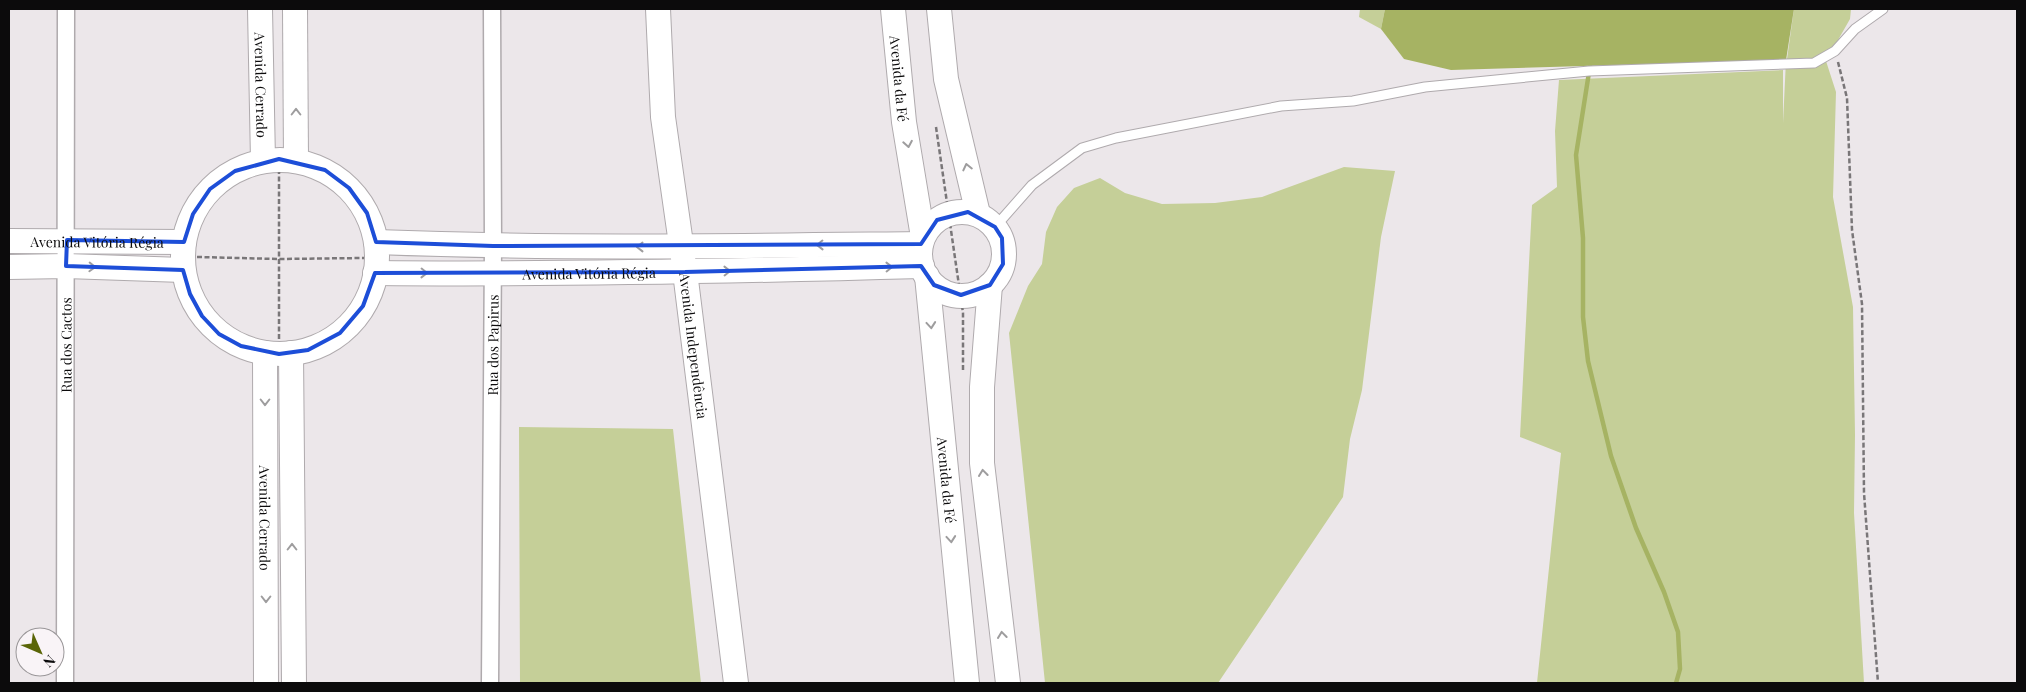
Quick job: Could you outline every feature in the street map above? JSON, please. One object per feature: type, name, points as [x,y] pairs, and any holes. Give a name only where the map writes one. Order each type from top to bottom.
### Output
[{"type":"street","name":"Rua dos Cactos","points":[[66,9],[66,683]]},
{"type":"street","name":"Avenida Cerrado","points":[[260,9],[263,161]]},
{"type":"street","points":[[295,9],[296,161]]},
{"type":"street","name":"Rua dos Papirus","points":[[490,683],[493,246],[492,9]]},
{"type":"street","name":"Avenida Independência","points":[[658,9],[663,117],[685,272],[736,683]]},
{"type":"street","name":"Avenida da Fé","points":[[894,9],[904,122],[923,256],[962,650],[967,683]]},
{"type":"street","points":[[939,9],[946,79],[987,221]]},
{"type":"street","points":[[263,161],[296,161],[325,170],[349,188],[367,213],[376,242],[376,273],[371,290],[363,306],[353,321],[340,333],[325,343],[308,350],[291,353],[265,353],[241,346],[219,334],[202,316],[190,294],[183,270],[184,242],[193,214],[210,189],[234,171],[263,161]]},
{"type":"street","points":[[968,212],[987,221],[1002,238],[1003,264],[998,276],[990,286],[980,292],[961,296],[945,292],[934,285],[923,256],[937,220],[949,214],[968,212]]},
{"type":"street","name":"Avenida Vitória Régia","points":[[9,241],[184,242]]},
{"type":"street","name":"Avenida Vitória Régia","points":[[376,242],[493,246],[680,247],[923,256]]},
{"type":"street","name":"Avenida Vitória Régia","points":[[376,273],[685,272],[923,256]]},
{"type":"street","name":"Avenida Vitória Régia","points":[[9,267],[66,266],[183,270]]},
{"type":"street","points":[[990,286],[982,387],[982,462],[1008,683]]},
{"type":"street","name":"Avenida Cerrado","points":[[265,353],[266,683]]},
{"type":"street","name":"Avenida Cerrado","points":[[291,353],[294,683]]},
{"type":"lane","points":[[987,221],[1082,148],[1116,138],[1281,106],[1354,100],[1425,87],[1589,71],[1814,63],[1835,51],[1855,29],[1883,9]]},
{"type":"path","points":[[1835,51],[1847,98],[1852,230],[1862,304],[1864,493],[1878,683]]},
{"type":"path","points":[[936,121],[963,314],[963,374]]},
{"type":"highlighted area","points":[[279,159],[325,170],[349,188],[367,213],[376,242],[493,246],[921,244],[937,220],[968,212],[995,227],[1002,238],[1003,264],[990,285],[961,295],[934,285],[921,266],[685,272],[375,273],[363,306],[340,333],[308,350],[279,354],[241,346],[219,334],[202,316],[190,294],[183,270],[66,266],[67,240],[184,242],[193,214],[210,189],[235,171]]},
{"type":"shaded area","points":[[1360,9],[1385,9],[1381,29],[1359,17]]},
{"type":"shaded area","points":[[1385,9],[1794,9],[1786,60],[1451,70],[1404,59],[1381,29]]},
{"type":"shaded area","points":[[1794,9],[1851,9],[1850,19],[1826,61],[1836,92],[1833,197],[1853,307],[1854,513],[1864,683],[1537,683],[1561,453],[1520,437],[1532,205],[1557,187],[1555,131],[1559,80],[1783,70],[1783,123],[1786,60],[1804,60],[1787,59]]},
{"type":"shaded area","points":[[1344,167],[1395,171],[1381,237],[1362,390],[1350,439],[1343,497],[1218,683],[1045,683],[1009,333],[1028,286],[1042,264],[1046,232],[1057,207],[1074,188],[1100,178],[1125,193],[1162,204],[1215,203],[1262,197]]},
{"type":"shaded area","points":[[519,427],[673,429],[701,683],[520,683]]},
{"type":"waterway","points":[[1590,66],[1576,155],[1583,238],[1583,317],[1588,361],[1611,456],[1636,528],[1664,592],[1678,632],[1680,669],[1676,683]]}]
